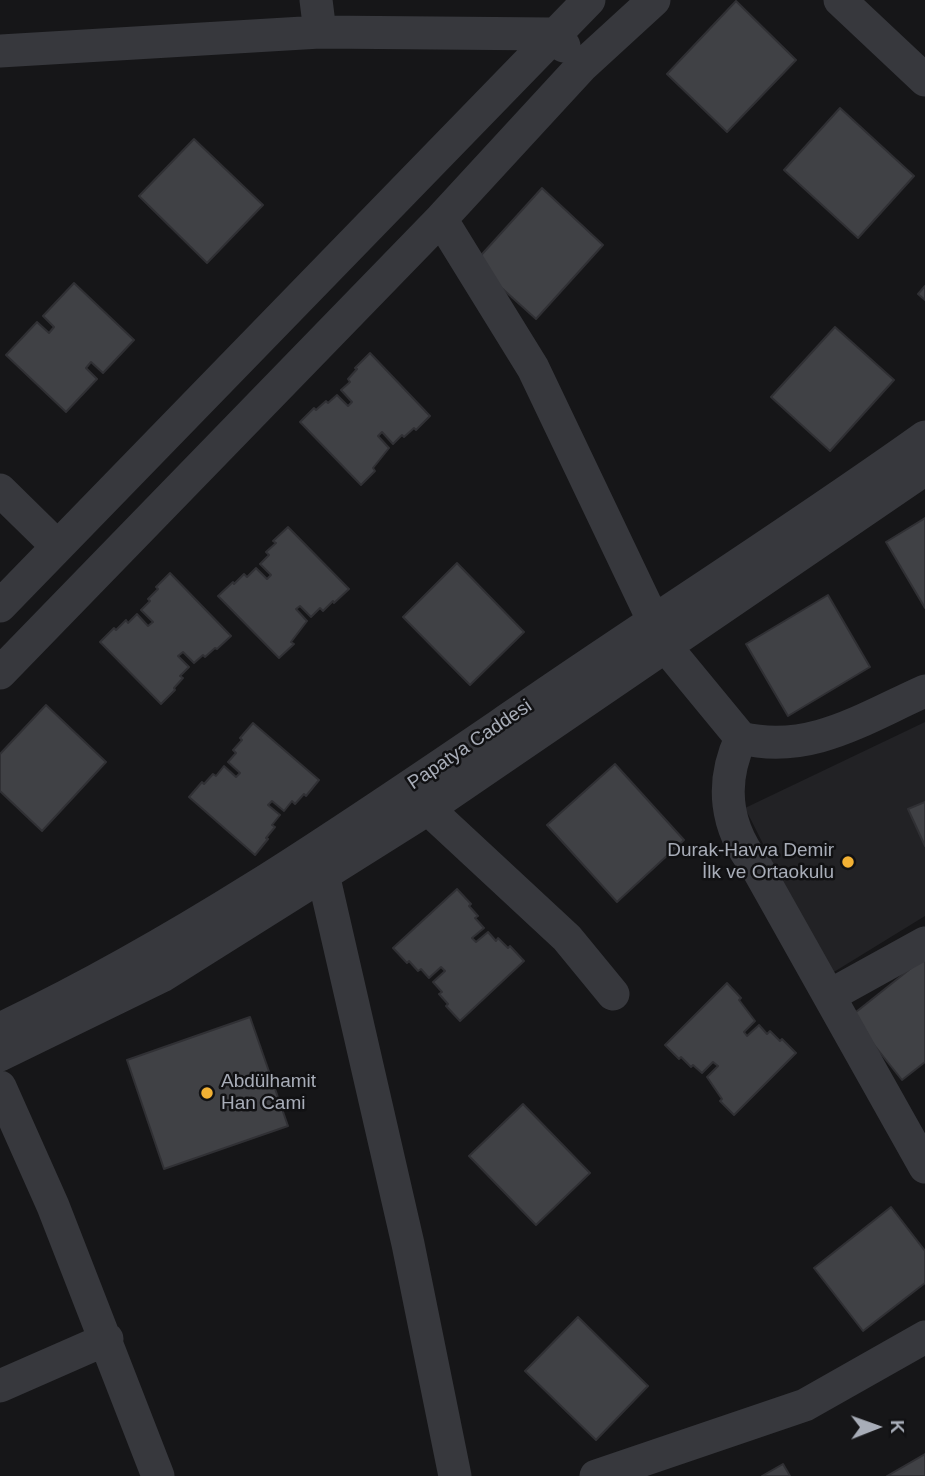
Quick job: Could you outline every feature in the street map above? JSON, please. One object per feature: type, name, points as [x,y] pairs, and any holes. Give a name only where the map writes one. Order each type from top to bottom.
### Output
[{"type":"street","points":[[551,0],[553,35],[582,66]]},
{"type":"street","points":[[0,606],[589,0]]},
{"type":"street","points":[[0,673],[441,219],[582,66],[654,0]]},
{"type":"street","points":[[840,0],[925,80]]},
{"type":"street","points":[[0,51],[318,16],[553,35]]},
{"type":"street","points":[[441,219],[533,368],[660,634],[741,738],[781,744],[809,741],[925,691]]},
{"type":"street","name":"Papatya Caddesi","points":[[660,634],[925,437]]},
{"type":"street","name":"Papatya Caddesi","points":[[0,1055],[162,976],[323,874],[417,799],[660,634],[925,469]]},
{"type":"street","points":[[0,490],[57,546]]},
{"type":"street","points":[[741,738],[729,772],[727,790],[737,839],[925,1167]]},
{"type":"street","points":[[417,799],[567,938],[613,994]]},
{"type":"street","name":"Papatya Caddesi","points":[[0,1029],[118,969],[417,799]]},
{"type":"street","points":[[323,874],[408,1244],[455,1476]]},
{"type":"street","points":[[829,996],[925,943]]},
{"type":"street","points":[[0,1087],[107,1339],[158,1476]]},
{"type":"street","points":[[596,1476],[805,1405],[925,1337]]},
{"type":"street","points":[[0,1386],[107,1339]]},
{"type":"shaded area","name":"Durak-Havva Demir İlk ve Ortaokulu","points":[[925,722],[925,916],[829,975],[745,808]]},
{"type":"building","points":[[736,1],[796,60],[727,132],[667,74]]},
{"type":"building","points":[[840,108],[914,176],[858,238],[784,170]]},
{"type":"building","points":[[194,139],[263,205],[207,263],[139,196]]},
{"type":"building","points":[[542,188],[603,245],[536,319],[474,263]]},
{"type":"building","points":[[74,283],[134,340],[103,373],[91,362],[86,368],[97,379],[66,412],[6,355],[37,322],[49,333],[54,327],[43,316]]},
{"type":"building","points":[[925,286],[925,300],[918,294]]},
{"type":"building","points":[[835,327],[894,380],[830,451],[771,397]]},
{"type":"building","points":[[370,353],[430,416],[416,430],[414,428],[404,437],[402,435],[393,444],[382,432],[378,436],[389,448],[373,468],[375,471],[361,485],[300,422],[314,408],[316,410],[337,395],[348,406],[352,402],[341,390],[350,382],[348,379],[357,369],[355,368]]},
{"type":"building","points":[[925,518],[925,608],[886,542]]},
{"type":"building","points":[[288,527],[349,589],[334,603],[333,601],[323,611],[320,608],[311,617],[300,606],[296,609],[307,621],[291,642],[294,644],[279,658],[218,596],[233,582],[234,584],[244,574],[247,577],[256,568],[267,579],[271,575],[260,564],[269,555],[266,552],[276,543],[273,541]]},
{"type":"building","points":[[457,563],[524,632],[470,685],[403,617]]},
{"type":"building","points":[[170,573],[231,636],[217,649],[205,657],[203,655],[194,663],[183,652],[178,656],[189,667],[180,676],[183,678],[175,690],[161,704],[100,642],[114,628],[116,630],[126,620],[128,623],[137,614],[148,626],[153,622],[141,610],[158,589],[156,587]]},
{"type":"building","points":[[828,595],[870,667],[788,716],[746,644]]},
{"type":"building","points":[[46,705],[106,762],[42,831],[0,791],[0,754]]},
{"type":"building","points":[[253,723],[319,780],[306,796],[304,794],[295,804],[292,801],[284,811],[272,801],[268,805],[280,815],[272,825],[275,827],[266,838],[268,839],[255,855],[189,797],[202,782],[204,784],[213,774],[216,776],[224,766],[236,777],[240,773],[228,762],[236,753],[233,750],[242,740],[240,738]]},
{"type":"building","points":[[615,764],[684,840],[617,902],[547,825]]},
{"type":"building","points":[[925,802],[925,846],[908,809]]},
{"type":"building","points":[[457,889],[471,904],[469,906],[478,916],[475,918],[484,928],[472,938],[476,942],[488,932],[496,941],[498,938],[508,948],[510,946],[524,961],[460,1021],[446,1006],[448,1004],[439,994],[442,992],[433,982],[445,971],[441,967],[429,978],[421,969],[418,971],[409,961],[407,963],[393,948]]},
{"type":"building","points":[[925,957],[925,1062],[902,1080],[851,1016]]},
{"type":"building","points":[[727,983],[741,998],[739,1000],[755,1021],[744,1032],[747,1036],[759,1025],[767,1034],[770,1031],[780,1041],[782,1039],[796,1053],[734,1115],[720,1101],[722,1099],[707,1077],[718,1066],[713,1062],[702,1073],[681,1057],[679,1059],[665,1045]]},
{"type":"building","name":"Abdülhamit Han Cami","points":[[250,1017],[288,1126],[164,1169],[127,1060]]},
{"type":"building","points":[[523,1104],[590,1173],[536,1225],[469,1156]]},
{"type":"building","points":[[891,1207],[925,1251],[925,1283],[863,1331],[814,1268]]},
{"type":"building","points":[[578,1317],[648,1386],[596,1440],[525,1371]]},
{"type":"building","points":[[925,1454],[925,1476],[887,1476]]},
{"type":"building","points":[[783,1464],[790,1476],[762,1476]]},
{"type":"place","name":"Durak-Havva Demir İlk ve Ortaokulu","points":[[848,862]]},
{"type":"place","name":"Abdülhamit Han Cami","points":[[207,1093]]}]
